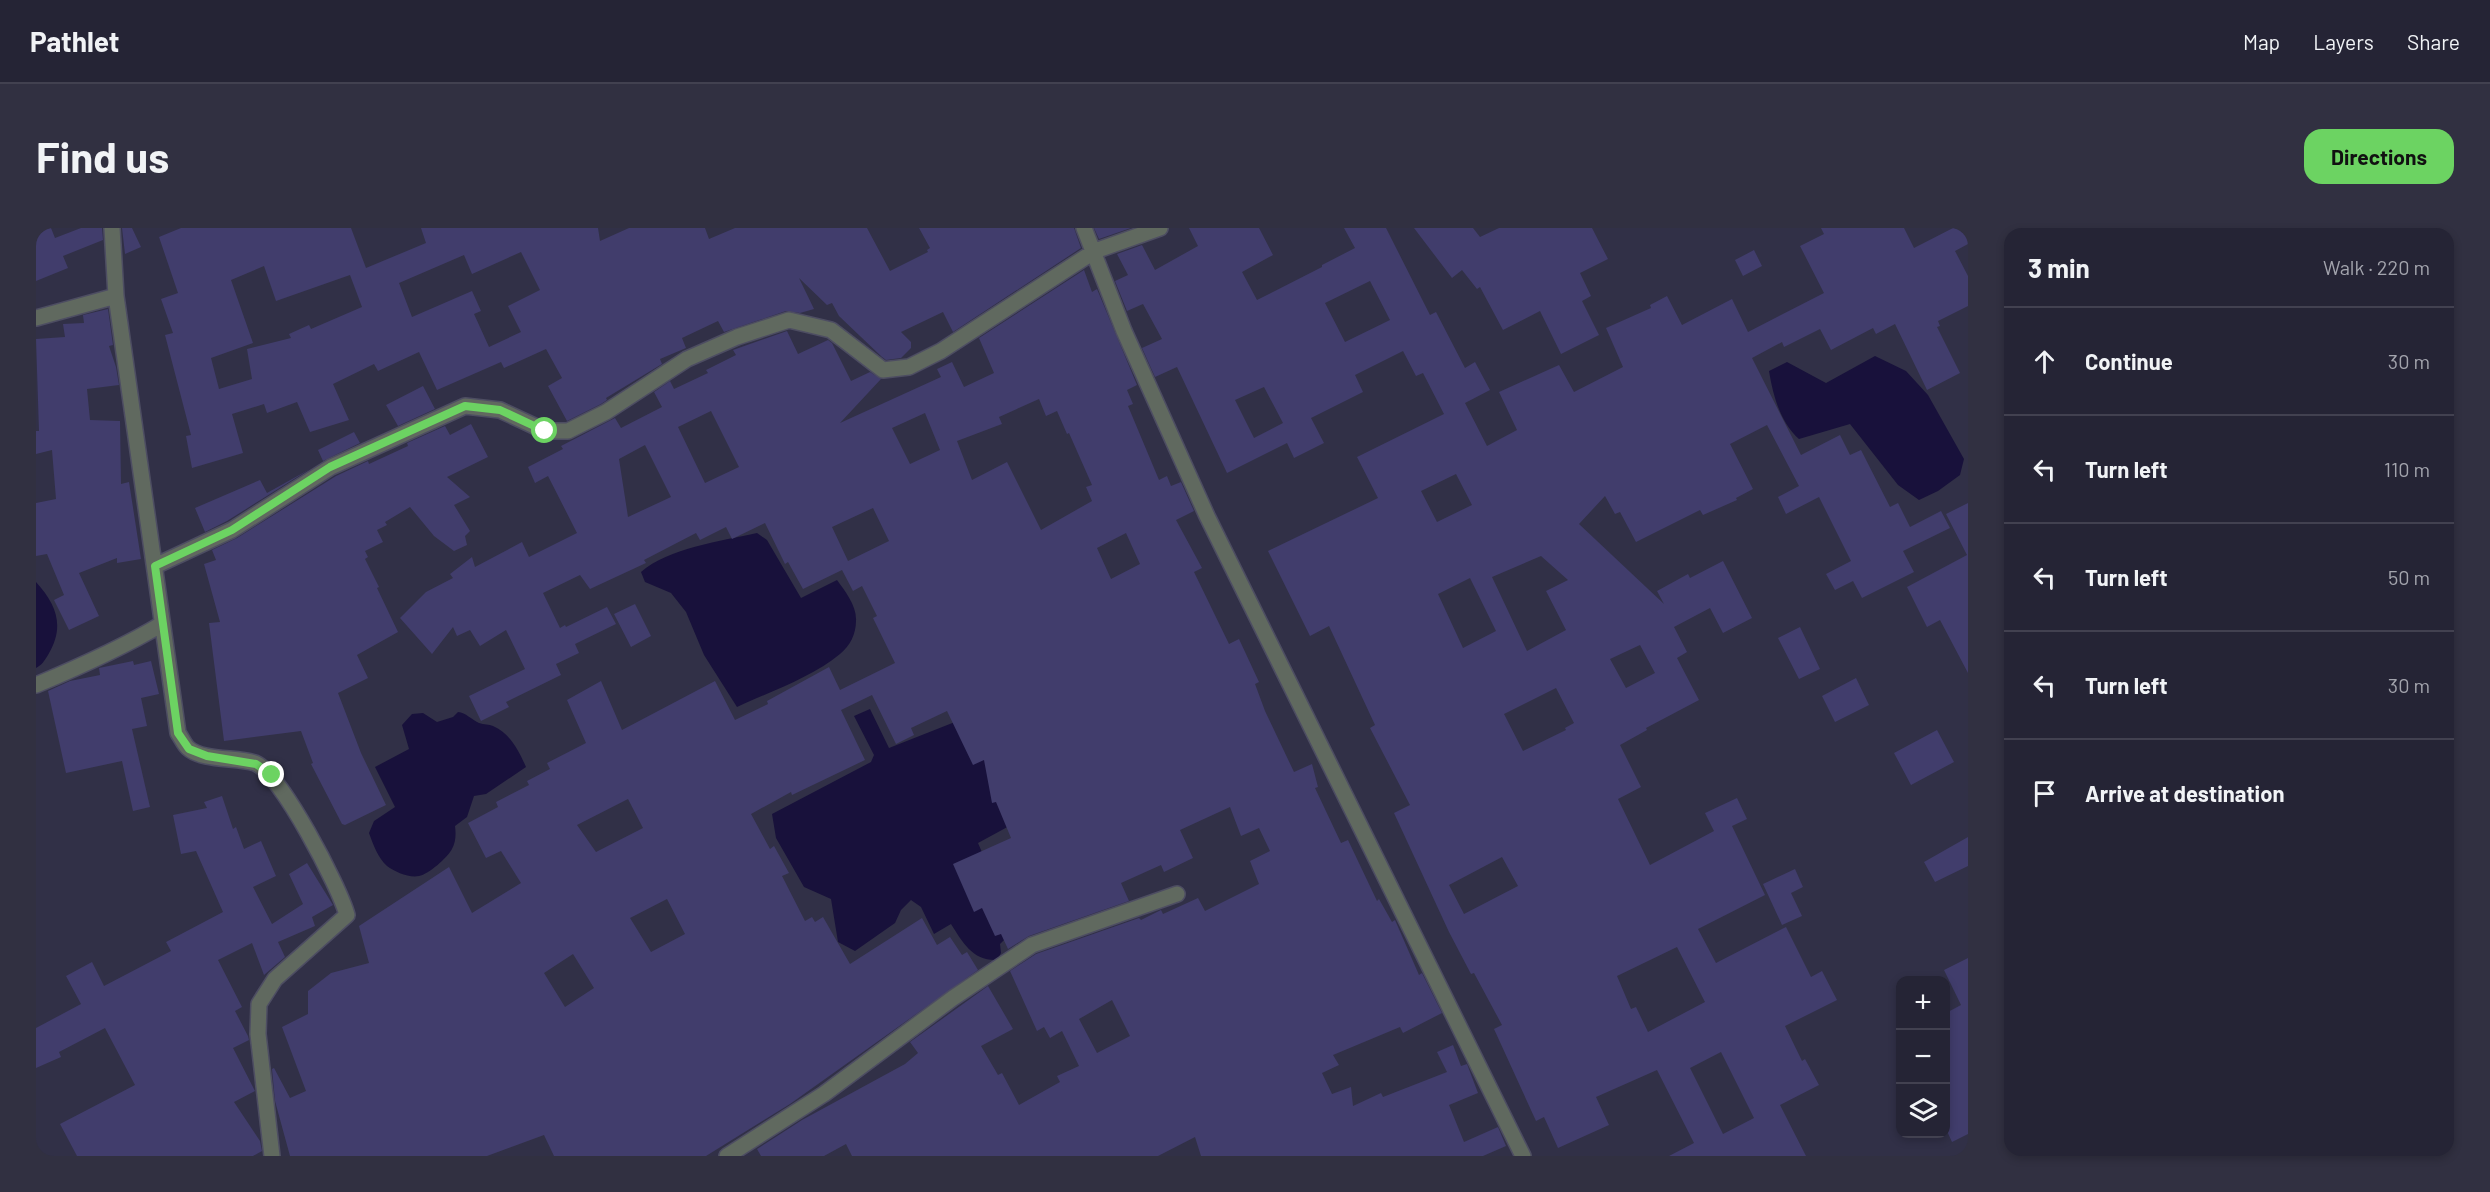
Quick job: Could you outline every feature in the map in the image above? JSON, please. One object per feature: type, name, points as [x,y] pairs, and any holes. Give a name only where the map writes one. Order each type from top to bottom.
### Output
[{"type":"street","points":[[112,228],[116,296],[178,733],[189,749],[207,756],[256,764],[272,775],[301,820],[347,915],[275,979],[259,1004],[258,1034],[272,1156]]},
{"type":"street","points":[[1084,228],[1095,251],[1124,331],[1217,537],[1523,1156]]},
{"type":"street","points":[[155,566],[232,530],[330,467],[465,406],[500,410],[545,431],[568,431],[606,412],[687,359],[737,337],[789,320],[831,330],[883,370],[909,367],[941,351],[1095,251],[1160,228]]},
{"type":"street","points":[[36,318],[116,296]]},
{"type":"street","points":[[36,685],[140,638],[162,624]]},
{"type":"street","points":[[727,1156],[824,1094],[953,998],[1032,945],[1177,894]]},
{"type":"shaded area","points":[[1875,356],[1906,371],[1928,395],[1964,459],[1960,475],[1938,491],[1919,500],[1898,485],[1850,424],[1799,439],[1787,425],[1775,399],[1769,371],[1787,362],[1826,383]]},
{"type":"shaded area","points":[[757,533],[767,540],[801,598],[837,580],[853,604],[856,626],[847,647],[829,662],[804,677],[737,707],[704,655],[686,612],[671,593],[645,582],[641,572],[652,564],[680,551]]},
{"type":"shaded area","points":[[36,582],[54,608],[57,626],[53,645],[48,655],[36,668]]},
{"type":"shaded area","points":[[870,709],[889,748],[965,718],[1024,818],[978,843],[1015,929],[1000,944],[1001,953],[997,960],[989,960],[969,950],[951,924],[934,934],[921,907],[911,900],[901,910],[895,923],[855,951],[838,942],[831,899],[804,887],[776,838],[772,814],[871,762],[874,755],[854,716]]},
{"type":"shaded area","points":[[458,712],[504,733],[517,749],[526,767],[486,794],[474,796],[467,817],[455,826],[452,849],[437,865],[419,876],[402,874],[384,863],[369,833],[374,821],[395,807],[375,767],[409,749],[402,725],[412,714],[423,713],[437,722],[453,717]]},
{"type":"building","points":[[36,228],[51,228],[55,238],[81,228],[102,228],[103,240],[63,256],[68,268],[36,281]]},
{"type":"building","points":[[122,228],[132,228],[141,247],[125,254]]},
{"type":"building","points":[[181,228],[351,228],[366,268],[426,243],[421,228],[598,228],[600,241],[629,228],[705,228],[709,239],[735,228],[867,228],[890,271],[928,252],[930,248],[919,228],[1074,228],[1081,248],[953,332],[943,312],[901,332],[911,342],[911,348],[901,358],[886,360],[882,357],[839,316],[832,303],[827,305],[799,278],[814,309],[800,313],[786,311],[724,332],[718,321],[682,338],[686,348],[660,359],[662,364],[606,398],[607,400],[601,404],[567,421],[548,386],[562,378],[546,349],[504,368],[501,362],[437,390],[419,352],[378,371],[374,364],[333,384],[349,420],[310,432],[297,402],[267,413],[264,404],[232,414],[243,453],[192,468],[186,436],[191,435],[165,335],[173,333],[161,299],[178,293],[159,237]],"holes":[[[521,252],[540,290],[508,306],[521,332],[489,347],[474,314],[481,311],[472,291],[412,317],[399,283],[464,255],[472,274]],[[264,266],[276,301],[350,275],[362,307],[311,329],[309,325],[289,334],[291,338],[247,349],[252,379],[219,389],[211,358],[253,343],[231,280]]]},
{"type":"building","points":[[1094,228],[1131,228],[1099,239]]},
{"type":"building","points":[[1189,228],[1259,228],[1273,255],[1242,272],[1257,300],[1355,248],[1344,228],[1386,228],[1430,315],[1436,312],[1465,368],[1475,362],[1490,390],[1465,403],[1487,446],[1517,430],[1499,392],[1559,365],[1574,392],[1623,367],[1606,328],[1651,308],[1650,305],[1667,296],[1682,325],[1732,299],[1748,332],[1824,293],[1800,246],[1824,234],[1821,228],[1904,228],[1914,248],[1953,228],[1968,228],[1968,244],[1955,251],[1968,276],[1968,306],[1938,321],[1940,326],[1937,327],[1960,373],[1927,390],[1895,324],[1876,334],[1873,328],[1831,350],[1820,329],[1784,347],[1782,342],[1752,358],[1801,455],[1840,435],[1850,455],[1861,450],[1890,507],[1898,503],[1910,527],[1941,511],[1950,528],[1903,551],[1914,572],[1862,598],[1853,581],[1835,590],[1826,574],[1851,561],[1819,497],[1786,514],[1778,497],[1799,486],[1767,425],[1730,444],[1753,489],[1736,498],[1737,500],[1703,515],[1700,510],[1636,542],[1620,512],[1615,514],[1605,496],[1579,524],[1664,604],[1657,591],[1688,574],[1690,578],[1723,561],[1752,618],[1723,633],[1710,608],[1674,627],[1687,652],[1677,658],[1699,700],[1646,728],[1647,730],[1620,745],[1641,787],[1618,799],[1650,865],[1714,831],[1705,813],[1737,798],[1747,819],[1732,826],[1765,895],[1698,929],[1716,963],[1786,927],[1811,977],[1822,971],[1837,1000],[1785,1026],[1802,1061],[1805,1059],[1819,1085],[1780,1105],[1806,1156],[1669,1156],[1694,1143],[1657,1070],[1596,1097],[1609,1125],[1558,1148],[1544,1117],[1536,1121],[1494,1029],[1502,1025],[1449,932],[1394,813],[1410,805],[1370,728],[1375,725],[1329,626],[1310,636],[1268,551],[1378,498],[1357,457],[1444,414],[1423,373],[1416,376],[1403,351],[1355,375],[1363,392],[1311,418],[1324,443],[1294,458],[1287,443],[1227,473],[1177,367],[1155,377],[1142,348],[1162,339],[1143,304],[1127,311],[1115,281],[1128,275],[1117,254],[1142,245],[1155,270],[1198,246]],"holes":[[[1370,281],[1390,320],[1345,342],[1325,303]],[[1264,387],[1283,423],[1254,438],[1235,400]],[[1456,474],[1472,505],[1437,522],[1421,491]],[[1541,556],[1568,580],[1546,591],[1566,630],[1527,651],[1492,577]],[[1470,578],[1496,631],[1463,648],[1438,594]],[[1640,645],[1655,673],[1626,688],[1610,659]],[[1556,688],[1574,723],[1565,728],[1566,730],[1523,751],[1504,714]],[[1502,857],[1518,886],[1464,914],[1449,885]],[[1677,947],[1705,1002],[1648,1032],[1636,1007],[1631,1009],[1617,976]],[[1721,1052],[1754,1118],[1723,1134],[1690,1068]]]},
{"type":"building","points":[[1414,228],[1473,228],[1480,237],[1499,228],[1592,228],[1608,259],[1580,273],[1591,296],[1582,301],[1599,335],[1561,354],[1540,311],[1503,330],[1480,287],[1477,289],[1462,270],[1452,278]]},
{"type":"building","points":[[1754,250],[1762,266],[1743,276],[1735,260]]},
{"type":"building","points":[[1084,270],[1092,292],[1097,289],[1137,385],[1127,390],[1133,404],[1128,406],[1159,480],[1167,476],[1171,486],[1181,482],[1194,511],[1176,520],[1202,568],[1194,572],[1229,644],[1239,639],[1259,682],[1255,684],[1265,711],[1294,772],[1312,764],[1318,787],[1315,788],[1341,843],[1348,840],[1377,901],[1379,899],[1392,922],[1395,920],[1419,975],[1422,973],[1442,1013],[1403,1033],[1400,1027],[1333,1055],[1339,1065],[1322,1073],[1332,1094],[1351,1087],[1353,1106],[1381,1093],[1383,1097],[1447,1072],[1437,1052],[1453,1045],[1461,1066],[1467,1064],[1478,1093],[1449,1105],[1464,1142],[1498,1127],[1506,1146],[1483,1156],[1201,1156],[1195,1137],[1158,1156],[852,1156],[846,1144],[824,1156],[761,1156],[757,1149],[802,1120],[905,1064],[918,1053],[910,1042],[988,986],[1013,1029],[981,1046],[998,1075],[1002,1073],[1019,1105],[1060,1082],[1057,1076],[1079,1066],[1062,1031],[1050,1038],[1044,1027],[1037,1031],[1010,971],[1036,954],[1139,918],[1141,920],[1161,910],[1163,914],[1198,898],[1205,911],[1259,884],[1250,861],[1270,851],[1259,828],[1241,836],[1230,807],[1180,830],[1193,858],[1164,872],[1161,865],[1121,883],[1129,901],[1029,936],[1008,949],[1001,934],[995,936],[982,908],[974,912],[953,864],[1011,838],[996,802],[992,803],[984,760],[973,765],[947,711],[911,728],[914,735],[896,744],[872,695],[841,710],[865,760],[792,795],[791,792],[751,814],[770,849],[774,846],[789,873],[782,876],[805,921],[812,917],[815,922],[823,917],[850,964],[922,918],[937,945],[950,937],[962,955],[967,952],[978,970],[790,1104],[706,1156],[554,1156],[544,1135],[487,1156],[290,1156],[275,1101],[272,1069],[274,1068],[290,1098],[306,1091],[282,1027],[308,1014],[308,991],[331,973],[369,963],[359,926],[449,867],[472,913],[521,883],[501,851],[486,858],[468,823],[498,807],[496,802],[529,785],[527,781],[550,769],[547,763],[586,743],[567,700],[601,681],[622,730],[715,681],[735,720],[768,704],[767,701],[829,667],[840,690],[895,663],[873,618],[877,616],[862,586],[853,591],[842,570],[803,589],[788,562],[785,564],[765,523],[732,539],[726,527],[700,540],[696,533],[644,560],[646,563],[590,589],[580,575],[543,593],[560,628],[607,607],[616,624],[575,644],[579,653],[556,664],[561,675],[506,702],[509,707],[481,721],[469,696],[525,669],[506,630],[480,646],[470,630],[457,636],[453,627],[432,654],[400,618],[426,592],[453,578],[450,574],[472,557],[475,567],[522,542],[529,557],[577,533],[548,476],[535,483],[528,467],[563,449],[561,446],[615,418],[621,428],[662,407],[654,392],[670,381],[674,389],[708,373],[706,370],[736,355],[733,350],[787,331],[798,354],[828,340],[832,343],[851,381],[870,372],[881,379],[840,423],[941,377],[937,369],[952,362],[964,387],[994,373],[979,338]],"holes":[[[1039,399],[1046,416],[1057,411],[1092,485],[1086,487],[1092,501],[1041,530],[1007,462],[972,480],[957,441],[1002,424],[999,417]],[[711,411],[739,467],[705,483],[678,427]],[[925,413],[940,450],[910,464],[892,428]],[[645,445],[671,497],[628,517],[619,459]],[[873,508],[889,541],[848,561],[832,527]],[[1126,533],[1140,564],[1111,579],[1097,548]],[[628,799],[643,828],[596,852],[577,825]],[[667,899],[685,934],[651,952],[630,918]],[[573,954],[594,988],[565,1007],[544,973]],[[1112,1000],[1130,1036],[1097,1053],[1079,1019]]]},
{"type":"building","points":[[108,309],[113,345],[109,346],[119,385],[87,389],[90,420],[120,421],[121,484],[129,482],[141,559],[117,563],[117,558],[79,573],[99,616],[69,630],[54,600],[64,595],[47,554],[36,556],[36,503],[56,499],[52,450],[36,454],[36,431],[39,431],[36,339],[65,337],[63,324],[84,323],[83,315]]},
{"type":"building","points":[[423,386],[435,409],[398,426],[386,405]]},
{"type":"building","points":[[471,424],[488,457],[447,477],[470,497],[454,505],[470,531],[465,536],[467,545],[454,551],[434,536],[410,507],[385,522],[387,525],[377,530],[383,542],[365,551],[368,557],[365,559],[398,632],[357,655],[368,678],[338,693],[361,753],[386,805],[345,825],[342,824],[311,764],[313,763],[301,731],[224,741],[209,623],[220,622],[204,564],[216,560],[212,550],[237,538],[336,476],[368,461],[369,464],[445,426],[450,435]]},
{"type":"building","points":[[354,432],[360,443],[323,461],[318,450]]},
{"type":"building","points":[[310,469],[227,521],[205,532],[195,508],[260,480],[267,493]]},
{"type":"building","points":[[1968,503],[1968,673],[1940,620],[1927,627],[1907,587],[1967,555],[1946,514]]},
{"type":"building","points":[[635,604],[651,636],[631,647],[614,614]]},
{"type":"building","points":[[1800,627],[1820,669],[1799,679],[1778,638]]},
{"type":"building","points":[[133,661],[134,665],[151,661],[159,694],[141,698],[147,726],[132,729],[150,807],[133,811],[122,761],[66,773],[48,691],[70,681],[100,675],[99,668]]},
{"type":"building","points":[[1856,678],[1869,705],[1835,722],[1822,696]]},
{"type":"building","points":[[1937,730],[1954,762],[1911,785],[1894,753]]},
{"type":"building","points":[[222,796],[233,829],[236,827],[244,849],[261,841],[276,876],[253,887],[272,924],[303,904],[289,874],[307,863],[333,905],[312,917],[315,926],[278,942],[285,957],[264,975],[252,943],[218,960],[242,1007],[235,1011],[249,1040],[233,1048],[255,1091],[234,1102],[260,1141],[262,1151],[253,1156],[77,1156],[60,1124],[135,1085],[105,1028],[59,1052],[61,1057],[36,1068],[36,1028],[81,1004],[66,976],[92,962],[104,986],[171,951],[166,942],[223,912],[196,851],[181,854],[173,815],[207,808],[204,802]]},
{"type":"building","points":[[1968,837],[1968,866],[1935,882],[1924,862]]},
{"type":"building","points":[[1795,869],[1803,887],[1791,893],[1802,916],[1782,925],[1763,884]]},
{"type":"building","points":[[1968,958],[1968,1134],[1952,1142],[1950,1138],[1950,1011],[1961,1005],[1950,982],[1950,976],[1947,976],[1944,970]]},
{"type":"route","points":[[272,775],[256,764],[207,756],[189,749],[178,733],[155,566],[232,530],[330,467],[465,406],[500,410],[545,431]]}]
